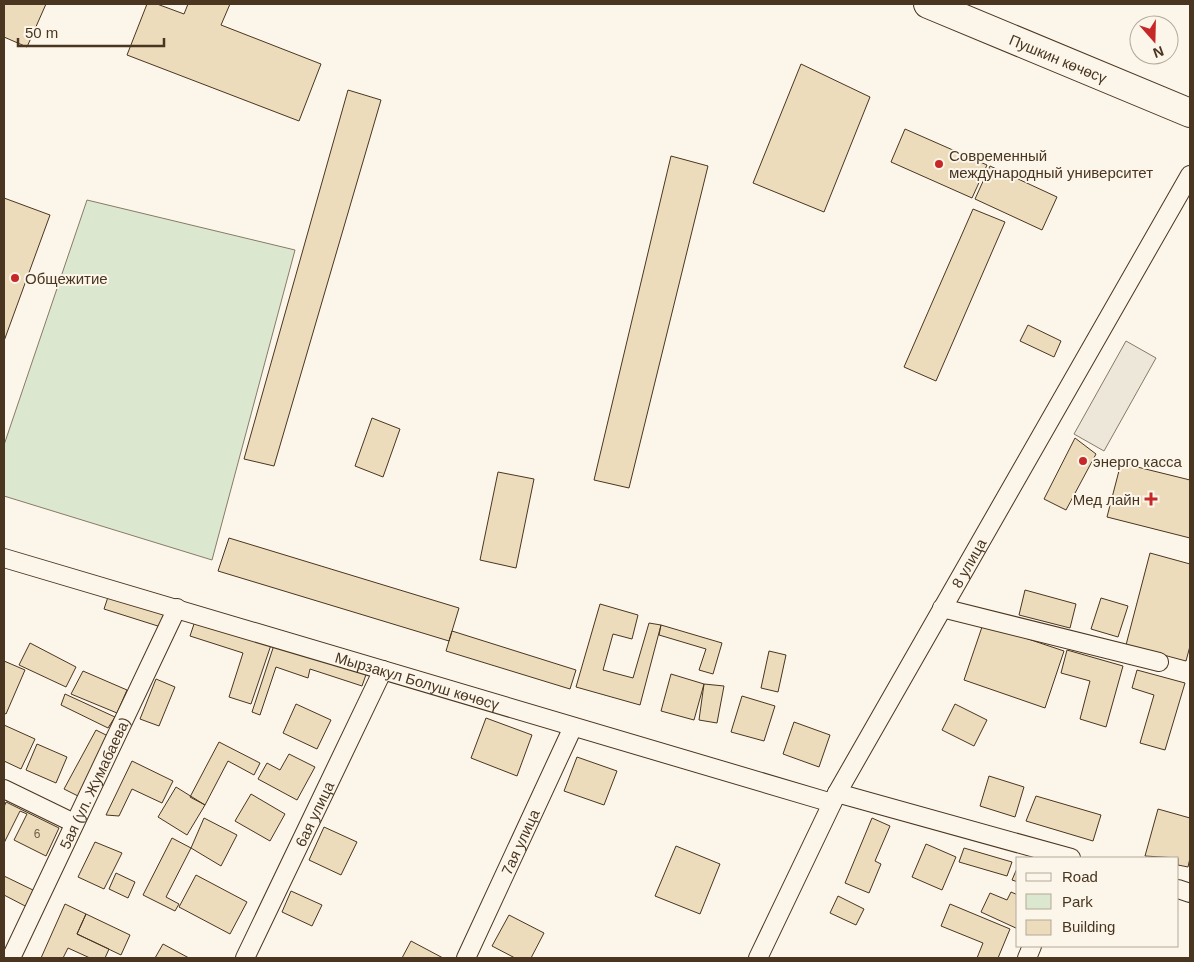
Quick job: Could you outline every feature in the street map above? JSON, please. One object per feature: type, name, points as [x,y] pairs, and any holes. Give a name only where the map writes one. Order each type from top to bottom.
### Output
[{"type":"highway","name":"Пушкин көчөсү","points":[[928,4],[1190,113]]},
{"type":"street","name":"8 улица","points":[[758,958],[835,798],[1190,175]]},
{"type":"street","name":"Мырзакул Болуш көчөсү","points":[[4,558],[573,727],[835,798],[1067,857]]},
{"type":"street","name":"5ая (ул. Жумабаева)","points":[[11,958],[177,608]]},
{"type":"street","points":[[942,608],[1159,662]]},
{"type":"street","name":"6ая улица","points":[[245,958],[383,670]]},
{"type":"street","name":"7ая улица","points":[[466,958],[573,727]]},
{"type":"street","points":[[4,789],[74,823]]},
{"type":"green space","points":[[87,200],[295,250],[212,560],[4,496],[4,445]]},
{"type":"shaded area","points":[[1126,341],[1156,358],[1104,451],[1074,434]]},
{"type":"building","points":[[4,4],[46,4],[27,47],[4,37]]},
{"type":"building","points":[[147,4],[157,4],[184,14],[188,4],[230,4],[221,25],[321,64],[299,121],[127,55]]},
{"type":"building","points":[[801,64],[870,97],[824,212],[753,183]]},
{"type":"building","points":[[348,90],[381,100],[274,466],[244,459]]},
{"type":"building","name":"Современный международный университет","points":[[905,129],[987,165],[972,198],[891,162]]},
{"type":"building","points":[[671,156],[708,166],[629,488],[594,480]]},
{"type":"building","points":[[990,166],[1057,197],[1042,230],[975,199]]},
{"type":"building","name":"Общежитие","points":[[4,198],[50,215],[4,341]]},
{"type":"building","points":[[973,209],[1005,222],[936,381],[904,367]]},
{"type":"building","points":[[1028,325],[1061,341],[1054,357],[1020,341]]},
{"type":"building","points":[[372,418],[400,429],[383,477],[355,466]]},
{"type":"building","points":[[1075,438],[1096,454],[1066,510],[1044,499]]},
{"type":"building","name":"Мед лайн","points":[[1121,463],[1190,480],[1190,538],[1107,517]]},
{"type":"building","points":[[498,472],[534,479],[516,568],[480,560]]},
{"type":"building","points":[[229,538],[459,608],[449,641],[218,571]]},
{"type":"building","points":[[1150,553],[1190,564],[1190,646],[1186,661],[1126,645]]},
{"type":"building","points":[[1025,590],[1076,604],[1070,628],[1019,615]]},
{"type":"building","points":[[108,597],[166,615],[161,627],[104,609]]},
{"type":"building","points":[[1101,598],[1128,606],[1118,637],[1091,629]]},
{"type":"building","points":[[600,604],[638,615],[632,639],[613,634],[603,670],[633,678],[649,623],[661,625],[640,705],[576,687]]},
{"type":"building","points":[[196,618],[272,642],[251,704],[229,697],[243,653],[190,636]]},
{"type":"building","points":[[983,624],[1064,651],[1045,708],[964,680]]},
{"type":"building","points":[[661,625],[722,643],[713,674],[699,670],[706,649],[659,635]]},
{"type":"building","points":[[452,631],[576,670],[570,689],[446,651]]},
{"type":"building","points":[[276,639],[368,669],[362,686],[310,669],[308,678],[276,667],[260,715],[252,712]]},
{"type":"building","points":[[30,643],[76,667],[66,687],[19,665]]},
{"type":"building","points":[[1067,650],[1123,666],[1106,727],[1080,719],[1090,681],[1061,673]]},
{"type":"building","points":[[769,651],[786,655],[778,692],[761,688]]},
{"type":"building","points":[[4,661],[25,670],[6,714],[4,713]]},
{"type":"building","points":[[1137,670],[1185,683],[1165,750],[1140,743],[1154,695],[1132,688]]},
{"type":"building","points":[[83,671],[127,690],[117,713],[71,694]]},
{"type":"building","points":[[671,674],[704,684],[694,720],[661,711]]},
{"type":"building","points":[[156,679],[175,687],[159,726],[140,719]]},
{"type":"building","points":[[704,684],[724,686],[717,723],[699,720]]},
{"type":"building","points":[[65,694],[115,717],[108,728],[61,705]]},
{"type":"building","points":[[742,696],[775,706],[764,741],[731,732]]},
{"type":"building","points":[[296,704],[331,720],[317,749],[283,733]]},
{"type":"building","points":[[955,704],[987,720],[974,746],[942,730]]},
{"type":"building","points":[[486,718],[532,735],[517,776],[471,758]]},
{"type":"building","points":[[794,722],[830,735],[819,767],[783,754]]},
{"type":"building","points":[[4,725],[35,739],[21,769],[4,761]]},
{"type":"building","points":[[96,730],[112,738],[80,797],[64,789]]},
{"type":"building","points":[[219,742],[260,763],[254,775],[228,761],[205,805],[190,797]]},
{"type":"building","points":[[37,744],[67,757],[56,783],[26,770]]},
{"type":"building","points":[[289,754],[315,767],[297,800],[258,779],[267,763],[280,770]]},
{"type":"building","points":[[577,757],[617,771],[604,805],[564,791]]},
{"type":"building","points":[[132,761],[173,781],[162,803],[132,789],[119,816],[106,815]]},
{"type":"building","points":[[989,776],[1024,787],[1015,817],[980,806]]},
{"type":"building","points":[[176,787],[205,805],[187,835],[158,817]]},
{"type":"building","points":[[251,794],[285,814],[270,841],[235,821]]},
{"type":"building","points":[[1036,796],[1101,815],[1093,841],[1026,821]]},
{"type":"building","points":[[6,802],[59,828],[46,856],[14,840],[27,814],[20,811],[4,843],[4,807]]},
{"type":"building","points":[[1158,809],[1190,818],[1190,858],[1188,867],[1179,865],[1179,857],[1145,856]]},
{"type":"building","points":[[204,818],[237,835],[221,866],[191,848]]},
{"type":"building","points":[[872,818],[890,826],[875,861],[881,864],[869,893],[845,883]]},
{"type":"building","points":[[324,827],[357,842],[341,875],[309,860]]},
{"type":"building","points":[[172,838],[191,848],[166,897],[179,904],[175,911],[143,895]]},
{"type":"building","points":[[95,842],[122,853],[104,889],[78,877]]},
{"type":"building","points":[[926,844],[956,857],[942,890],[912,877]]},
{"type":"building","points":[[676,846],[720,864],[700,914],[655,896]]},
{"type":"building","points":[[964,848],[1012,862],[1007,876],[959,862]]},
{"type":"building","points":[[1016,871],[1016,881],[1012,880]]},
{"type":"building","points":[[116,873],[135,882],[128,898],[109,889]]},
{"type":"building","points":[[196,875],[247,902],[230,934],[179,907]]},
{"type":"building","points":[[4,876],[35,891],[27,907],[4,895]]},
{"type":"building","points":[[291,891],[322,905],[312,926],[282,912]]},
{"type":"building","points":[[1011,892],[1016,894],[1016,928],[981,912],[990,893],[1007,900]]},
{"type":"building","points":[[838,896],[864,909],[856,925],[830,913]]},
{"type":"building","points":[[65,904],[86,914],[77,934],[109,949],[105,958],[90,958],[68,948],[63,958],[41,958]]},
{"type":"building","points":[[950,904],[1010,929],[998,958],[977,958],[983,943],[941,926]]},
{"type":"building","points":[[86,914],[130,935],[121,955],[77,934]]},
{"type":"building","points":[[509,915],[544,933],[531,958],[515,958],[492,946]]},
{"type":"building","points":[[411,941],[443,958],[402,958]]},
{"type":"building","points":[[163,944],[189,958],[155,958]]},
{"type":"place","name":"Современный международный университет","points":[[939,164]]},
{"type":"place","name":"Общежитие","points":[[15,278]]},
{"type":"place","name":"энерго касса","points":[[1083,461]]},
{"type":"place","name":"Мед лайн","points":[[1151,499]]}]
